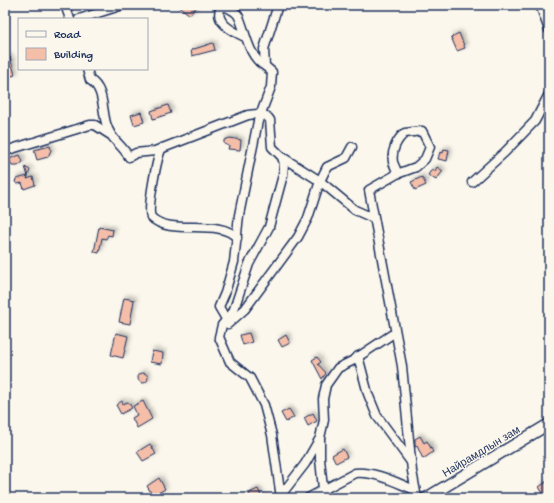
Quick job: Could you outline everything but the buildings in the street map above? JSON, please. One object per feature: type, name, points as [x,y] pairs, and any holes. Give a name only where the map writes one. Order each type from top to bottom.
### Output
[{"type":"main road","name":"Найрамдлын зам","points":[[426,498],[440,495],[549,424]]},
{"type":"street","points":[[65,5],[70,18]]},
{"type":"street","points":[[76,18],[102,7],[124,5],[83,18]]},
{"type":"street","points":[[271,5],[271,24]]},
{"type":"street","points":[[265,66],[263,53],[278,5]]},
{"type":"street","points":[[540,5],[549,30]]},
{"type":"street","points":[[227,322],[219,307],[230,274],[237,238],[238,220],[258,121],[264,115],[272,83],[272,72],[258,61],[245,37]]},
{"type":"street","points":[[87,70],[90,80],[95,83],[100,90],[103,112],[110,134],[128,157],[136,153],[150,152],[162,148],[242,117],[264,115],[270,120],[272,147],[282,157],[320,181],[355,210],[373,218]]},
{"type":"street","points":[[472,182],[505,152],[535,121],[549,94]]},
{"type":"street","points":[[5,151],[90,124],[95,125],[110,134]]},
{"type":"street","points":[[308,498],[350,475],[362,472],[416,494],[402,366],[373,218],[369,190],[397,174],[412,169],[424,159],[430,146],[424,132],[408,131],[398,140],[393,156],[393,163],[397,174]]},
{"type":"street","points":[[281,496],[271,429],[267,413],[254,383],[241,369],[230,362],[219,337],[220,328],[245,309],[298,237],[308,218],[320,181],[327,167],[346,158],[352,147]]},
{"type":"street","points":[[162,148],[157,160],[149,208],[151,217],[158,222],[226,230],[237,238]]},
{"type":"street","points":[[227,322],[233,312],[250,264],[272,220],[283,175],[284,164],[282,157]]},
{"type":"street","points":[[322,489],[320,459],[321,436],[324,420],[323,399],[326,385],[338,368],[391,334]]},
{"type":"street","points":[[358,356],[368,394],[377,416],[412,463]]},
{"type":"street","points":[[281,496],[305,464],[321,436]]}]
